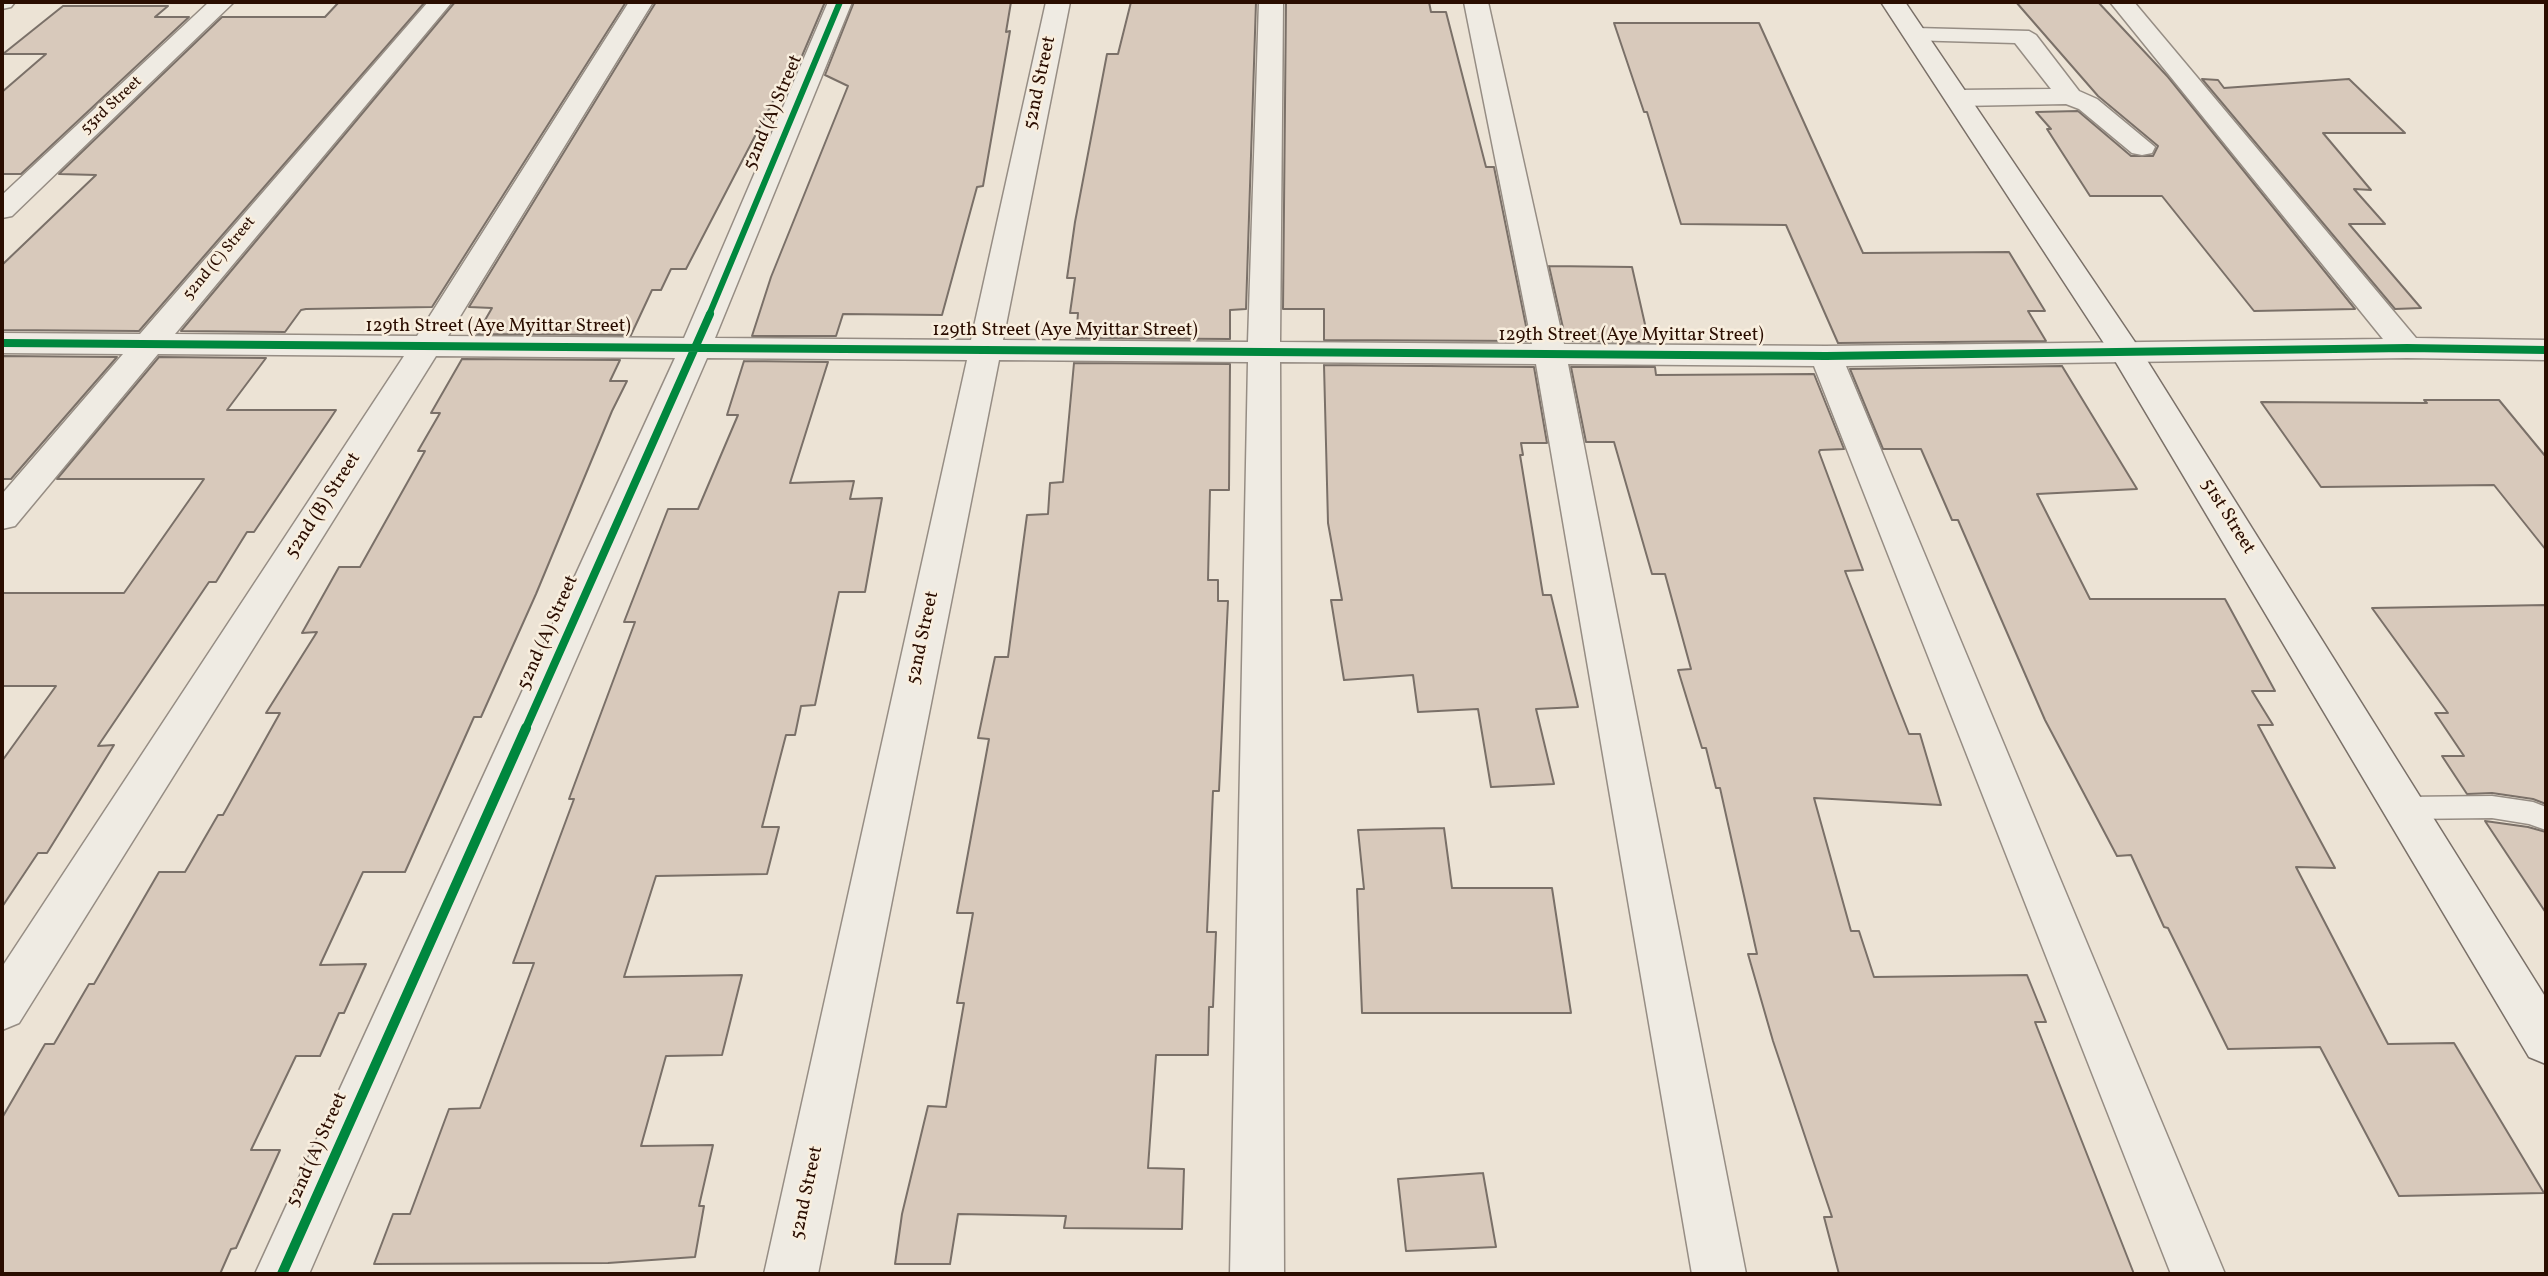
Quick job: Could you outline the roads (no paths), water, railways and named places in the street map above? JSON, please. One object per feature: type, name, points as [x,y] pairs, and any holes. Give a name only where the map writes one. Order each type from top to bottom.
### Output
[{"type":"street","name":"53rd Street","points":[[2,210],[222,2]]},
{"type":"street","name":"52nd (C) Street","points":[[2,517],[440,2]]},
{"type":"street","name":"52nd (B) Street","points":[[2,1008],[427,345],[641,2]]},
{"type":"street","name":"52nd (A) Street","points":[[282,1274],[696,347],[840,2]]},
{"type":"street","name":"52nd Street","points":[[791,1274],[1058,2]]},
{"type":"street","points":[[1257,1274],[1264,351],[1271,2]]},
{"type":"street","points":[[1476,2],[1550,354],[1719,1274]]},
{"type":"street","name":"51st Street","points":[[1893,2],[2127,354],[2546,1041]]},
{"type":"street","points":[[2122,2],[2407,348]]},
{"type":"street","points":[[1916,35],[2020,36],[2027,40],[2070,96]]},
{"type":"street","points":[[1959,98],[2070,96],[2088,104],[2142,147]]},
{"type":"street","name":"129th Street (Aye Myittar Street)","points":[[2,343],[1826,356],[2127,354],[2407,348],[2546,349]]},
{"type":"street","points":[[1826,356],[2198,1274]]},
{"type":"lane","points":[[2406,808],[2492,807],[2533,813],[2546,819]]}]
